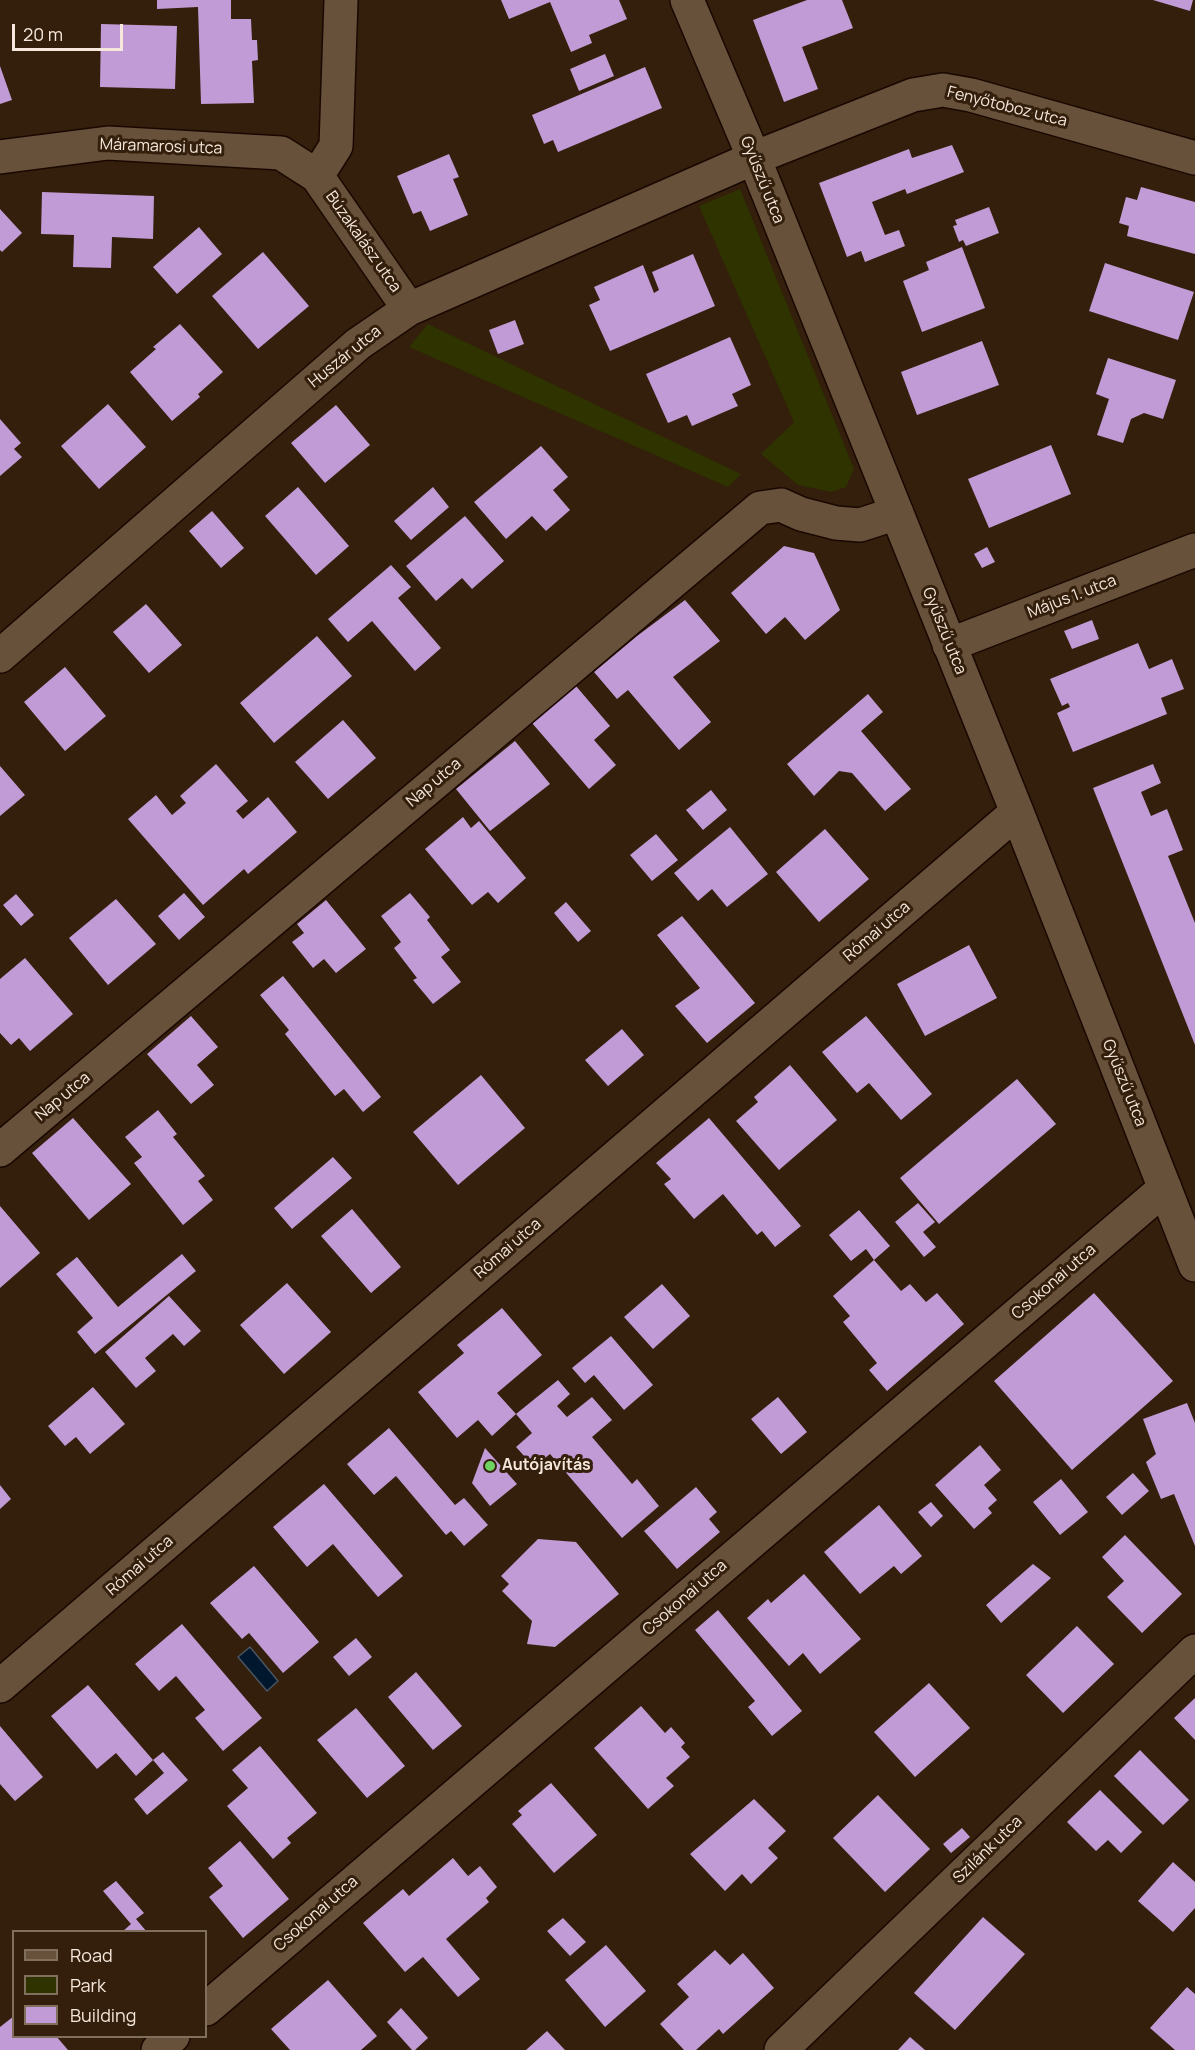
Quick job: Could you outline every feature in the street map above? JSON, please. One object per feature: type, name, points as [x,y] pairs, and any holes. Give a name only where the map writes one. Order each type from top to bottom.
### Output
[{"type":"street","name":"Búzakalász utca","points":[[341,0],[336,146],[317,176],[409,309]]},
{"type":"street","name":"Gyűszű utca","points":[[687,0],[754,158],[897,513],[1195,1264]]},
{"type":"street","name":"Fenyőtoboz utca","points":[[754,158],[914,95],[943,90],[972,95],[1195,158]]},
{"type":"street","name":"Máramarosi utca","points":[[0,157],[7,154],[108,143],[166,146],[281,153],[317,176]]},
{"type":"street","name":"Huszár utca","points":[[0,656],[358,344],[409,309],[754,158]]},
{"type":"street","name":"Nap utca","points":[[0,1150],[760,508],[781,505],[801,514],[836,523],[860,525],[897,513]]},
{"type":"street","name":"Május 1. utca","points":[[949,645],[1195,550]]},
{"type":"street","name":"Római utca","points":[[0,1686],[1017,812]]},
{"type":"street","name":"Csokonai utca","points":[[207,2008],[1165,1188]]},
{"type":"street","name":"Szilánk utca","points":[[781,2050],[1195,1651]]},
{"type":"street","points":[[158,2050],[173,2038]]},
{"type":"green space","points":[[740,189],[854,469],[846,487],[832,492],[798,485],[761,454],[794,422],[699,206]]},
{"type":"green space","points":[[428,324],[741,474],[728,487],[409,347]]},
{"type":"water","points":[[250,1647],[278,1681],[267,1691],[238,1657]]},
{"type":"building","points":[[157,0],[231,0],[231,19],[251,19],[252,40],[257,40],[258,60],[252,61],[254,103],[201,104],[198,7],[157,9]]},
{"type":"building","points":[[501,0],[619,0],[627,19],[589,35],[592,43],[571,52],[550,2],[509,19]]},
{"type":"building","points":[[807,0],[842,0],[853,28],[802,47],[818,89],[784,102],[753,20]]},
{"type":"building","points":[[1153,0],[1193,0],[1190,11]]},
{"type":"building","points":[[101,24],[177,26],[175,89],[100,87]]},
{"type":"building","points":[[605,54],[614,76],[579,91],[570,69]]},
{"type":"building","points":[[0,66],[12,100],[0,104]]},
{"type":"building","points":[[645,67],[662,108],[558,152],[553,140],[544,144],[532,115]]},
{"type":"building","points":[[952,145],[964,172],[907,194],[905,189],[872,202],[885,235],[899,230],[905,246],[865,262],[861,251],[847,257],[819,183],[909,149],[912,158]]},
{"type":"building","points":[[449,154],[459,177],[453,179],[468,215],[430,231],[421,211],[413,214],[397,176]]},
{"type":"building","points":[[1141,187],[1195,202],[1195,254],[1127,236],[1129,226],[1119,223],[1126,197],[1137,200]]},
{"type":"building","points":[[42,192],[154,196],[153,239],[112,237],[111,268],[73,267],[74,235],[41,234]]},
{"type":"building","points":[[989,207],[999,233],[966,246],[963,240],[959,242],[953,226],[957,225],[955,220]]},
{"type":"building","points":[[0,209],[22,233],[2,252],[0,250]]},
{"type":"building","points":[[199,227],[222,254],[177,294],[153,267]]},
{"type":"building","points":[[962,247],[985,308],[922,332],[903,281],[929,270],[926,262]]},
{"type":"building","points":[[263,252],[309,306],[258,349],[212,296]]},
{"type":"building","points":[[693,254],[715,306],[610,351],[589,305],[600,300],[594,287],[643,265],[654,293],[659,290],[652,272]]},
{"type":"building","points":[[1105,263],[1194,292],[1178,340],[1089,311]]},
{"type":"building","points":[[515,320],[524,344],[498,354],[489,330]]},
{"type":"building","points":[[180,324],[223,372],[198,394],[200,397],[172,421],[130,372],[156,349],[153,347]]},
{"type":"building","points":[[730,337],[751,385],[732,394],[738,406],[692,426],[687,415],[668,423],[646,374]]},
{"type":"building","points":[[982,341],[999,385],[917,415],[901,372]]},
{"type":"building","points":[[1108,358],[1176,380],[1163,419],[1144,413],[1131,419],[1123,443],[1097,435],[1109,399],[1096,394]]},
{"type":"building","points":[[108,404],[146,447],[99,489],[61,446]]},
{"type":"building","points":[[336,405],[370,445],[325,483],[291,443]]},
{"type":"building","points":[[0,419],[21,443],[14,449],[22,457],[0,476]]},
{"type":"building","points":[[1051,445],[1071,494],[989,528],[968,479]]},
{"type":"building","points":[[541,446],[568,477],[553,490],[570,510],[546,531],[532,516],[506,539],[474,502]]},
{"type":"building","points":[[298,487],[349,546],[316,575],[265,516]]},
{"type":"building","points":[[433,487],[449,507],[411,540],[394,521]]},
{"type":"building","points":[[212,511],[244,548],[221,568],[189,531]]},
{"type":"building","points":[[465,516],[504,561],[472,589],[462,578],[436,601],[406,566]]},
{"type":"building","points":[[784,546],[814,553],[840,610],[805,640],[785,617],[766,634],[731,593]]},
{"type":"building","points":[[987,547],[995,562],[982,568],[974,554]]},
{"type":"building","points":[[391,565],[411,587],[398,598],[441,648],[415,671],[372,621],[348,642],[328,619]]},
{"type":"building","points":[[685,600],[720,641],[673,677],[711,722],[679,750],[628,690],[617,699],[594,672]]},
{"type":"building","points":[[146,604],[182,645],[149,673],[113,632]]},
{"type":"building","points":[[1092,620],[1099,639],[1072,649],[1064,631]]},
{"type":"building","points":[[317,636],[352,676],[274,743],[240,703]]},
{"type":"building","points":[[1138,643],[1149,669],[1172,659],[1184,689],[1161,698],[1167,714],[1073,752],[1057,713],[1070,707],[1068,703],[1062,706],[1050,679]]},
{"type":"building","points":[[65,667],[106,716],[65,751],[24,702]]},
{"type":"building","points":[[576,686],[610,726],[594,740],[616,765],[589,789],[532,723]]},
{"type":"building","points":[[868,694],[883,712],[861,731],[911,789],[885,811],[852,773],[839,771],[814,796],[787,764]]},
{"type":"building","points":[[343,720],[376,758],[328,799],[295,762]]},
{"type":"building","points":[[515,741],[550,784],[490,831],[456,789]]},
{"type":"building","points":[[216,764],[248,801],[236,811],[243,819],[268,797],[297,832],[248,874],[244,869],[203,905],[128,819],[156,795],[172,815],[186,803],[180,796]]},
{"type":"building","points":[[1153,764],[1161,783],[1141,792],[1151,816],[1167,809],[1183,850],[1168,856],[1195,923],[1195,1045],[1093,788]]},
{"type":"building","points":[[0,766],[25,795],[0,816]]},
{"type":"building","points":[[711,790],[727,810],[703,830],[686,810]]},
{"type":"building","points":[[463,817],[471,828],[479,821],[526,878],[498,903],[488,892],[472,905],[425,849]]},
{"type":"building","points":[[730,827],[768,874],[727,907],[712,889],[698,901],[674,873]]},
{"type":"building","points":[[825,829],[869,879],[819,922],[776,872]]},
{"type":"building","points":[[656,834],[678,860],[652,881],[630,855]]},
{"type":"building","points":[[184,893],[205,917],[179,940],[158,916]]},
{"type":"building","points":[[410,893],[430,917],[427,920],[450,950],[441,957],[461,982],[433,1004],[413,980],[417,978],[394,948],[401,942],[381,916]]},
{"type":"building","points":[[16,894],[34,915],[21,926],[3,905]]},
{"type":"building","points":[[116,899],[156,944],[108,985],[69,938]]},
{"type":"building","points":[[326,900],[366,949],[336,973],[324,959],[313,968],[292,942],[304,933],[297,924]]},
{"type":"building","points":[[566,902],[591,931],[578,942],[554,913]]},
{"type":"building","points":[[682,916],[755,1003],[707,1043],[675,1006],[700,988],[657,935]]},
{"type":"building","points":[[969,945],[997,998],[925,1036],[897,984]]},
{"type":"building","points":[[25,958],[73,1014],[30,1051],[19,1038],[11,1045],[0,1033],[0,979]]},
{"type":"building","points":[[283,976],[381,1097],[363,1112],[344,1089],[335,1096],[285,1034],[289,1030],[260,995]]},
{"type":"building","points":[[191,1016],[218,1047],[197,1065],[214,1085],[191,1104],[147,1054]]},
{"type":"building","points":[[866,1016],[932,1094],[901,1120],[869,1083],[857,1093],[822,1052]]},
{"type":"building","points":[[622,1029],[644,1055],[608,1086],[585,1060]]},
{"type":"building","points":[[790,1065],[837,1120],[779,1170],[736,1121],[758,1102],[754,1097]]},
{"type":"building","points":[[481,1075],[525,1128],[458,1185],[413,1132]]},
{"type":"building","points":[[1017,1079],[1056,1124],[939,1224],[900,1178]]},
{"type":"building","points":[[158,1110],[177,1134],[173,1137],[205,1176],[198,1181],[213,1200],[183,1225],[134,1163],[142,1157],[125,1137]]},
{"type":"building","points":[[73,1118],[131,1184],[89,1220],[32,1153]]},
{"type":"building","points":[[709,1118],[801,1226],[775,1247],[762,1231],[757,1235],[723,1194],[694,1219],[664,1184],[671,1179],[656,1163]]},
{"type":"building","points":[[333,1157],[352,1178],[292,1229],[274,1208]]},
{"type":"building","points":[[918,1203],[935,1222],[923,1232],[936,1247],[924,1257],[895,1222]]},
{"type":"building","points":[[0,1206],[40,1253],[0,1288]]},
{"type":"building","points":[[352,1209],[401,1267],[371,1293],[321,1236]]},
{"type":"building","points":[[859,1210],[890,1246],[874,1260],[866,1249],[851,1261],[829,1235]]},
{"type":"building","points":[[182,1254],[196,1271],[95,1354],[77,1332],[93,1318],[56,1274],[77,1257],[118,1307]]},
{"type":"building","points":[[874,1260],[901,1291],[910,1284],[926,1302],[937,1293],[964,1324],[887,1391],[869,1370],[877,1363],[843,1322],[850,1316],[833,1296]]},
{"type":"building","points":[[287,1283],[331,1332],[284,1374],[240,1325]]},
{"type":"building","points":[[662,1284],[690,1316],[653,1349],[624,1317]]},
{"type":"building","points":[[1094,1293],[1173,1381],[1072,1470],[994,1381]]},
{"type":"building","points":[[169,1296],[201,1331],[184,1346],[173,1334],[145,1358],[156,1371],[136,1388],[105,1352]]},
{"type":"building","points":[[502,1308],[542,1355],[497,1393],[516,1414],[492,1436],[478,1420],[457,1438],[418,1392],[464,1353],[457,1345]]},
{"type":"building","points":[[611,1336],[653,1385],[624,1410],[594,1375],[585,1383],[572,1368]]},
{"type":"building","points":[[558,1380],[570,1394],[557,1406],[567,1417],[592,1397],[612,1420],[592,1437],[632,1484],[637,1479],[659,1506],[622,1538],[550,1454],[534,1467],[516,1447],[532,1433],[516,1414]]},
{"type":"building","points":[[93,1387],[125,1424],[90,1454],[76,1437],[65,1446],[48,1426]]},
{"type":"building","points":[[778,1397],[807,1432],[781,1454],[751,1419]]},
{"type":"building","points":[[1187,1403],[1195,1423],[1195,1546],[1174,1494],[1161,1499],[1146,1462],[1156,1454],[1143,1419]]},
{"type":"building","points":[[389,1428],[455,1505],[464,1498],[488,1525],[464,1546],[451,1531],[446,1535],[396,1476],[374,1495],[347,1464]]},
{"type":"building","points":[[980,1445],[1001,1470],[984,1485],[997,1500],[988,1508],[992,1513],[974,1529],[935,1485]]},
{"type":"building","name":"Autójavítás","points":[[485,1448],[517,1484],[490,1506],[472,1483]]},
{"type":"building","points":[[1133,1473],[1149,1491],[1122,1515],[1106,1497]]},
{"type":"building","points":[[1061,1479],[1088,1512],[1060,1535],[1033,1502]]},
{"type":"building","points":[[324,1484],[403,1576],[378,1597],[333,1544],[307,1567],[273,1527]]},
{"type":"building","points":[[0,1485],[11,1499],[0,1509]]},
{"type":"building","points":[[696,1487],[717,1512],[709,1519],[720,1532],[677,1569],[644,1531]]},
{"type":"building","points":[[931,1502],[943,1516],[931,1527],[918,1512]]},
{"type":"building","points":[[879,1505],[922,1556],[901,1574],[894,1566],[860,1594],[824,1552]]},
{"type":"building","points":[[1125,1535],[1182,1594],[1142,1633],[1107,1597],[1124,1581],[1102,1557]]},
{"type":"building","points":[[538,1539],[576,1542],[619,1594],[555,1647],[527,1644],[532,1621],[502,1591],[509,1584],[501,1576]]},
{"type":"building","points":[[1033,1564],[1051,1578],[1001,1623],[986,1605]]},
{"type":"building","points":[[254,1566],[319,1642],[283,1673],[249,1633],[242,1639],[210,1603]]},
{"type":"building","points":[[804,1574],[861,1639],[820,1674],[803,1653],[789,1666],[747,1618],[768,1599],[771,1603]]},
{"type":"building","points":[[718,1610],[802,1711],[772,1736],[748,1707],[755,1701],[695,1630]]},
{"type":"building","points":[[182,1624],[262,1718],[223,1751],[195,1718],[205,1710],[176,1676],[159,1691],[135,1664]]},
{"type":"building","points":[[1077,1626],[1114,1664],[1063,1713],[1026,1675]]},
{"type":"building","points":[[356,1638],[372,1657],[349,1676],[333,1657]]},
{"type":"building","points":[[416,1672],[462,1726],[433,1750],[388,1697]]},
{"type":"building","points":[[929,1683],[970,1728],[915,1777],[874,1732]]},
{"type":"building","points":[[88,1685],[153,1760],[136,1776],[116,1753],[97,1769],[51,1716]]},
{"type":"building","points":[[1195,1698],[1195,1740],[1174,1718]]},
{"type":"building","points":[[641,1706],[665,1733],[671,1727],[685,1743],[681,1747],[690,1757],[666,1778],[674,1786],[648,1809],[594,1748]]},
{"type":"building","points":[[356,1708],[405,1766],[367,1798],[317,1740]]},
{"type":"building","points":[[0,1726],[43,1777],[15,1801],[0,1784]]},
{"type":"building","points":[[260,1746],[317,1813],[287,1838],[291,1843],[273,1859],[227,1806],[248,1788],[232,1770]]},
{"type":"building","points":[[1140,1750],[1189,1800],[1163,1825],[1114,1776]]},
{"type":"building","points":[[163,1752],[188,1780],[147,1815],[134,1799],[164,1773],[153,1760]]},
{"type":"building","points":[[551,1783],[597,1835],[554,1873],[512,1824],[522,1815],[518,1811]]},
{"type":"building","points":[[1100,1790],[1142,1832],[1121,1853],[1108,1840],[1096,1851],[1067,1822]]},
{"type":"building","points":[[878,1795],[930,1849],[885,1892],[833,1838]]},
{"type":"building","points":[[754,1799],[786,1831],[768,1848],[778,1858],[751,1884],[742,1874],[725,1891],[690,1854]]},
{"type":"building","points":[[962,1828],[970,1837],[951,1853],[943,1844]]},
{"type":"building","points":[[240,1841],[289,1899],[243,1938],[209,1897],[223,1886],[208,1868]]},
{"type":"building","points":[[453,1858],[468,1876],[480,1866],[497,1887],[486,1898],[489,1902],[446,1939],[480,1979],[458,1997],[423,1957],[405,1972],[363,1923],[403,1889],[409,1896]]},
{"type":"building","points":[[1173,1862],[1195,1882],[1195,1908],[1173,1932],[1138,1901]]},
{"type":"building","points":[[116,1881],[144,1913],[136,1919],[145,1930],[124,1930],[131,1924],[103,1891]]},
{"type":"building","points":[[983,1917],[1025,1954],[955,2030],[914,1993]]},
{"type":"building","points":[[563,1918],[586,1942],[570,1956],[547,1931]]},
{"type":"building","points":[[606,1945],[646,1991],[605,2027],[565,1980]]},
{"type":"building","points":[[715,1950],[730,1965],[743,1953],[774,1988],[723,2034],[719,2029],[696,2050],[684,2050],[660,2024],[689,1997],[677,1984]]},
{"type":"building","points":[[328,1980],[377,2036],[361,2050],[290,2050],[271,2029]]},
{"type":"building","points":[[1187,1987],[1195,1994],[1195,2050],[1175,2050],[1150,2028]]},
{"type":"building","points":[[401,2008],[428,2038],[415,2050],[412,2050],[387,2022]]},
{"type":"building","points":[[12,2018],[12,2038],[58,2038],[68,2050],[0,2050],[0,2027]]},
{"type":"building","points":[[547,2031],[565,2050],[526,2050]]},
{"type":"building","points":[[910,2037],[925,2050],[898,2050]]},
{"type":"place","name":"Autójavítás","points":[[490,1466]]}]
